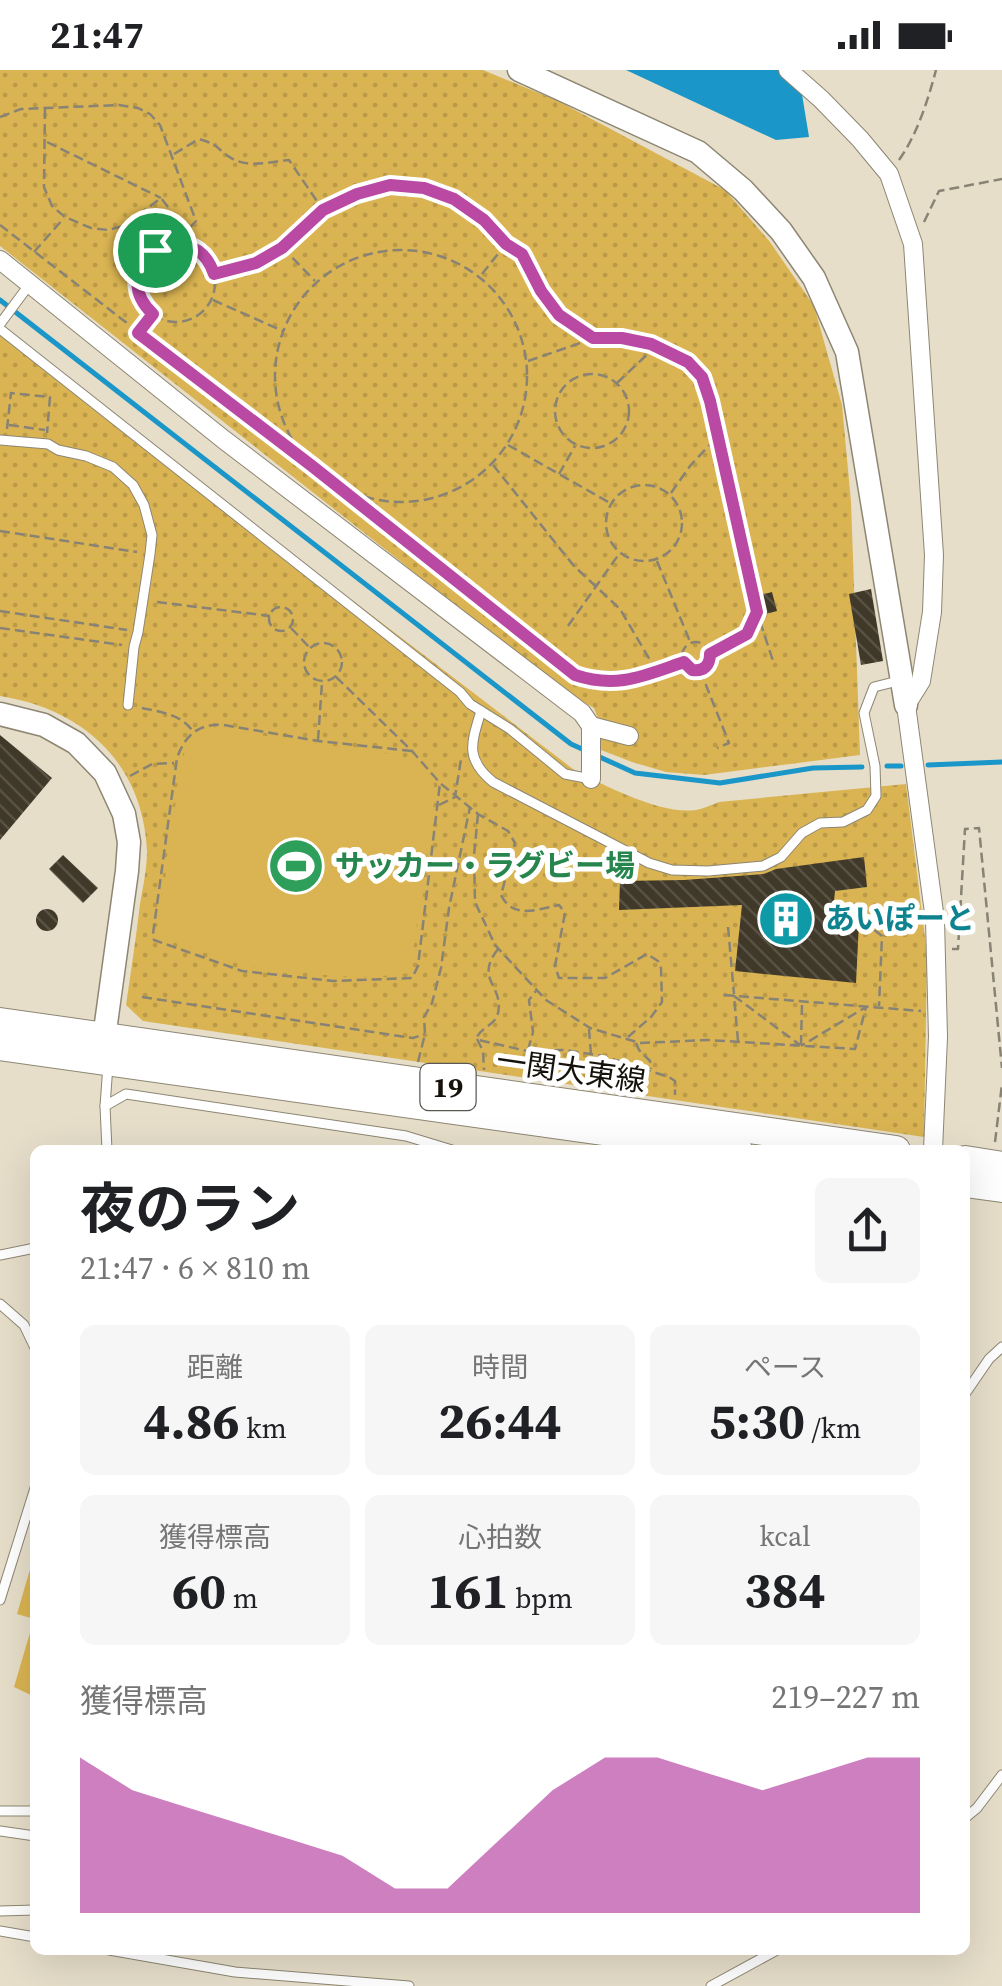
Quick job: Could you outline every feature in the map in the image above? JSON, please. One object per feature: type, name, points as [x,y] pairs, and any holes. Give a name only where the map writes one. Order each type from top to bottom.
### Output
[{"type":"main road","name":"一関大東線","points":[[0,1022],[106,1049],[707,1145]]},
{"type":"main road","name":"一関大東線","points":[[0,1046],[106,1049],[857,1145]]},
{"type":"main road","points":[[970,1159],[998,1154]]},
{"type":"main road","points":[[970,1183],[1002,1188]]},
{"type":"street","points":[[518,70],[698,152],[743,190],[781,232],[814,278],[847,352],[903,680],[931,887],[938,1012],[933,1145]]},
{"type":"street","points":[[788,70],[821,98],[889,174],[913,244],[934,555],[932,612],[921,681],[906,704]]},
{"type":"street","points":[[0,260],[25,290],[582,713],[591,726],[590,779]]},
{"type":"street","points":[[0,714],[44,725],[76,743],[105,773],[124,814],[129,842],[128,871],[106,1049]]},
{"type":"street","points":[[591,726],[629,736]]},
{"type":"lane","points":[[25,290],[2,323],[470,704],[510,728],[564,774],[590,779]]},
{"type":"lane","points":[[2,440],[46,444],[113,466],[134,485],[144,505],[152,535],[128,705]]},
{"type":"lane","points":[[480,711],[473,752],[477,769],[494,782],[649,864],[672,870],[708,871],[762,866],[782,856],[802,833],[820,823],[843,822],[867,810],[876,796],[864,714],[874,687],[903,680]]},
{"type":"lane","points":[[106,1049],[107,1145]]},
{"type":"lane","points":[[105,1106],[126,1094],[406,1136],[436,1145]]},
{"type":"lane","points":[[0,1255],[30,1249]]},
{"type":"lane","points":[[0,1304],[24,1324],[30,1337]]},
{"type":"lane","points":[[970,1387],[1002,1347]]},
{"type":"lane","points":[[0,1600],[30,1504]]},
{"type":"lane","points":[[970,1814],[1002,1776]]},
{"type":"lane","points":[[0,1811],[30,1811]]},
{"type":"lane","points":[[0,1830],[30,1835]]},
{"type":"lane","points":[[0,1911],[30,1910]]},
{"type":"lane","points":[[0,1931],[30,1936]]},
{"type":"lane","points":[[138,1955],[234,1972],[409,1986]]},
{"type":"lane","points":[[711,1986],[767,1955]]},
{"type":"path","points":[[889,174],[906,151],[936,70]]},
{"type":"path","points":[[0,117],[21,109],[119,105],[150,114],[160,125],[196,221],[176,244]]},
{"type":"path","points":[[46,107],[44,186],[52,206],[91,228],[108,230],[123,226],[162,198]]},
{"type":"path","points":[[172,154],[199,139],[217,144],[229,157],[246,164],[288,160],[323,210]]},
{"type":"path","points":[[46,141],[162,198],[168,207],[176,244]]},
{"type":"path","points":[[913,244],[939,191],[1002,179]]},
{"type":"path","points":[[214,274],[256,263],[282,248],[323,210],[357,194],[390,185],[424,188],[454,199],[484,220],[506,244],[522,254],[559,315],[593,338]]},
{"type":"path","points":[[34,252],[65,216]]},
{"type":"path","points":[[0,226],[575,675],[613,683],[684,662]]},
{"type":"path","points":[[176,244],[196,249],[211,264],[214,291],[196,316],[174,321],[153,314],[140,297],[138,276],[155,250],[176,244]]},
{"type":"path","points":[[480,277],[506,244]]},
{"type":"path","points":[[282,248],[316,282]]},
{"type":"path","points":[[419,251],[461,264],[503,300],[519,330],[527,361],[527,390],[520,418],[492,464],[470,482],[444,494],[388,502],[360,496],[334,484],[312,466],[290,437],[277,403],[274,379],[282,331],[316,282],[334,269],[375,252],[419,251]]},
{"type":"path","points":[[211,299],[282,331]]},
{"type":"path","points":[[138,333],[153,314]]},
{"type":"path","points":[[527,361],[593,338],[622,338],[656,346],[688,362],[702,377],[757,612],[773,661]]},
{"type":"path","points":[[617,383],[656,346]]},
{"type":"path","points":[[589,373],[601,374],[617,383],[628,396],[630,408],[624,431],[605,446],[592,448],[568,440],[555,418],[559,393],[567,383],[589,373]]},
{"type":"path","points":[[2,440],[11,393],[50,397],[46,444]]},
{"type":"path","points":[[7,425],[47,430]]},
{"type":"path","points":[[670,494],[718,436]]},
{"type":"path","points":[[507,444],[610,504]]},
{"type":"path","points":[[559,474],[576,445]]},
{"type":"path","points":[[492,464],[574,566],[620,609],[657,672]]},
{"type":"path","points":[[632,486],[659,487],[670,494],[682,514],[680,536],[667,554],[637,561],[620,553],[607,536],[605,524],[610,504],[632,486]]},
{"type":"path","points":[[0,532],[150,554]]},
{"type":"path","points":[[568,626],[620,553]]},
{"type":"path","points":[[657,559],[691,644]]},
{"type":"path","points":[[143,600],[270,616]]},
{"type":"path","points":[[285,607],[292,613],[290,627],[278,630],[271,625],[270,616],[275,608],[285,607]]},
{"type":"path","points":[[0,611],[138,632]]},
{"type":"path","points":[[710,654],[747,634],[757,612]]},
{"type":"path","points":[[290,627],[310,648]]},
{"type":"path","points":[[0,628],[134,647]]},
{"type":"path","points":[[324,643],[338,649],[343,663],[336,676],[322,682],[309,675],[304,662],[310,648],[324,643]]},
{"type":"path","points":[[691,644],[703,644],[710,654],[708,664],[700,670],[692,670],[684,662],[683,653],[691,644]]},
{"type":"path","points":[[700,670],[729,743],[718,748]]},
{"type":"path","points":[[336,676],[455,797],[508,831],[515,843],[501,896],[505,904],[522,912],[559,904],[566,913],[554,966],[559,978],[606,978],[647,954],[658,961],[662,968],[662,1002],[627,1038]]},
{"type":"path","points":[[318,741],[322,682]]},
{"type":"path","points":[[128,705],[170,713],[189,725],[192,732]]},
{"type":"path","points":[[412,752],[224,725],[213,724],[192,732],[182,744],[177,763],[154,940],[242,971],[334,981],[412,978],[418,966],[440,783]]},
{"type":"path","points":[[455,797],[461,760]]},
{"type":"path","points":[[124,779],[152,764],[177,763]]},
{"type":"path","points":[[439,805],[455,797]]},
{"type":"path","points":[[417,1064],[425,1034],[424,1017],[441,968],[448,908],[471,805]]},
{"type":"path","points":[[478,814],[475,902],[499,949],[546,1000],[590,1028],[636,1041],[738,1042],[855,1050],[866,1007]]},
{"type":"path","points":[[936,950],[958,949],[965,829],[979,828],[1002,1068]]},
{"type":"path","points":[[832,918],[862,920],[882,936],[879,1008]]},
{"type":"path","points":[[728,927],[738,1042]]},
{"type":"path","points":[[477,1038],[498,1015],[497,994],[488,970],[499,949]]},
{"type":"path","points":[[527,1051],[533,1032],[530,1000],[536,991]]},
{"type":"path","points":[[724,995],[938,1012]]},
{"type":"path","points":[[734,996],[801,1046]]},
{"type":"path","points":[[142,997],[413,1038],[425,1034]]},
{"type":"path","points":[[801,1046],[802,1002]]},
{"type":"path","points":[[801,1046],[866,1007]]},
{"type":"path","points":[[590,1028],[591,1055],[606,1076],[603,1091]]},
{"type":"path","points":[[477,1038],[527,1051],[565,1050],[602,1056],[669,1077],[675,1081],[675,1095]]},
{"type":"path","points":[[477,1038],[483,1052],[484,1074]]},
{"type":"path","points":[[636,1041],[638,1050],[650,1060],[651,1072]]},
{"type":"path","points":[[998,1154],[1002,1084]]},
{"type":"shaded area","points":[[0,70],[483,70],[558,101],[725,190],[770,242],[814,306],[842,405],[851,502],[860,755],[704,775],[666,772],[601,750],[600,724],[594,708],[542,679],[400,561],[0,246]]},
{"type":"shaded area","points":[[0,331],[573,769],[600,783],[650,803],[682,810],[719,802],[906,784],[927,954],[924,1137],[143,1021],[126,1005],[147,857],[143,820],[134,791],[103,745],[82,728],[57,713],[0,696]]},
{"type":"shaded area","name":"サッカー・ラグビー場","points":[[218,729],[396,755],[428,773],[435,795],[410,973],[335,976],[246,966],[157,937],[181,763],[193,740]]},
{"type":"shaded area","points":[[30,1569],[30,1618],[17,1614]]},
{"type":"shaded area","points":[[30,1633],[30,1695],[14,1687]]},
{"type":"water","points":[[626,70],[798,70],[809,137],[776,140]]},
{"type":"building","points":[[871,589],[883,661],[861,665],[849,594]]},
{"type":"building","points":[[772,592],[777,611],[762,615],[757,596]]},
{"type":"building","points":[[0,735],[52,778],[0,840]]},
{"type":"building","points":[[63,855],[98,888],[83,903],[49,869]]},
{"type":"building","name":"あいぽーと","points":[[864,857],[867,887],[835,891],[832,921],[859,922],[856,983],[735,971],[742,905],[619,910],[620,881],[764,874]]},
{"type":"building","points":[[47,909],[55,912],[55,928],[47,931],[39,928],[36,920],[39,912]]},
{"type":"waterway","points":[[0,300],[571,744],[635,773],[720,783],[813,768],[862,767]]},
{"type":"waterway","points":[[928,765],[1002,762]]},
{"type":"waterway","points":[[887,766],[901,766]]},
{"type":"place","name":"サッカー・ラグビー場","points":[[296,866]]},
{"type":"place","name":"あいぽーと","points":[[786,919]]},
{"type":"route","points":[[390,185],[424,188],[454,199],[522,254],[559,315],[593,338],[651,344],[688,362],[702,377],[757,612],[752,627],[732,644],[710,654],[708,664],[700,670],[692,670],[684,662],[613,683],[575,675],[138,333],[153,314],[140,297],[138,276],[155,250],[176,244],[196,249],[211,264],[214,274],[256,263],[282,248],[323,210],[357,194],[390,185]]}]
